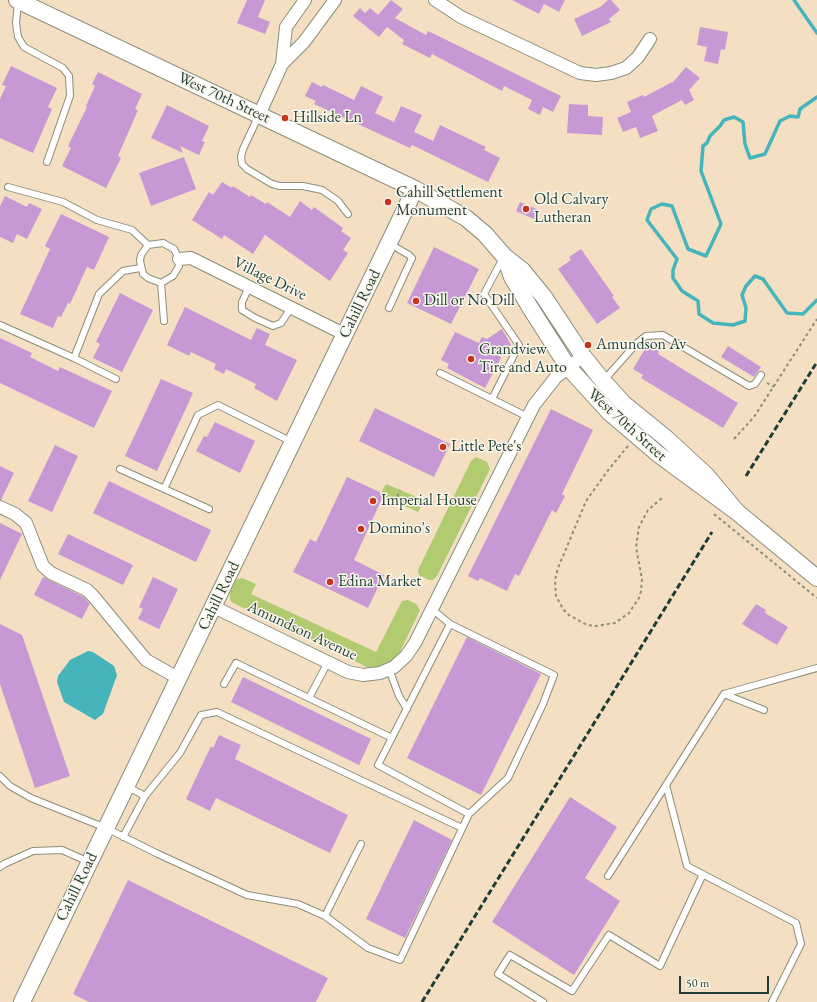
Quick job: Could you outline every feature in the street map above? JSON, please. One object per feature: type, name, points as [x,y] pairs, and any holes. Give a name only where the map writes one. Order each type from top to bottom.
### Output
[{"type":"street","name":"West 70th Street","points":[[18,0],[415,189],[466,218],[485,234],[504,256],[522,270],[544,297],[603,381],[624,404],[667,439],[706,475],[736,512]]},
{"type":"street","points":[[259,115],[282,64],[286,27],[305,0]]},
{"type":"street","points":[[282,64],[304,42],[335,0]]},
{"type":"street","points":[[435,0],[461,17],[580,73],[596,75],[611,73],[626,68],[638,57],[650,39]]},
{"type":"street","name":"Cahill Road","points":[[22,1002],[178,678],[346,335],[415,189]]},
{"type":"street","name":"West 70th Street","points":[[504,256],[512,277],[531,310],[568,367],[610,413],[628,430],[736,512],[817,578]]},
{"type":"street","name":"Village Drive","points":[[179,259],[191,258],[346,335]]},
{"type":"street","name":"Amundson Avenue","points":[[214,607],[348,672],[363,675],[380,673],[389,669],[406,656],[432,609],[528,417],[544,391],[568,367],[584,356]]},
{"type":"street","points":[[0,507],[15,514],[26,523],[43,566],[50,573],[86,590],[94,597],[146,660],[178,678]]},
{"type":"lane","points":[[18,0],[16,23],[18,37],[24,47],[63,68],[70,76],[70,96],[47,162]]},
{"type":"lane","points":[[259,115],[243,149],[241,157],[242,164],[247,169],[272,184],[280,186],[303,186],[322,190],[341,204],[348,214]]},
{"type":"lane","points":[[8,187],[63,202],[97,220],[132,230],[148,245]]},
{"type":"lane","points":[[163,243],[174,249],[179,259],[177,271],[173,276],[161,283],[148,278],[140,268],[141,255],[148,245],[163,243]]},
{"type":"lane","points":[[389,244],[412,258],[389,308]]},
{"type":"lane","points":[[492,399],[519,345],[484,294],[504,256]]},
{"type":"lane","points":[[74,358],[100,294],[124,271],[140,268]]},
{"type":"lane","points":[[161,283],[164,321]]},
{"type":"lane","points":[[249,287],[242,302],[242,310],[255,318],[273,326],[280,323],[291,308]]},
{"type":"lane","points":[[0,325],[74,358],[116,379]]},
{"type":"lane","points":[[603,381],[637,343],[646,336],[663,335],[749,386],[755,384],[762,377]]},
{"type":"lane","points":[[440,373],[528,417]]},
{"type":"lane","points":[[164,489],[198,415],[218,405],[294,442]]},
{"type":"lane","points":[[120,469],[209,509]]},
{"type":"lane","points":[[0,776],[10,786],[31,798],[106,828],[247,895],[298,904],[325,916],[368,948],[400,960],[469,814],[508,778],[543,704],[554,675],[450,624],[432,609]]},
{"type":"lane","points":[[450,624],[378,766],[469,814]]},
{"type":"lane","points":[[309,698],[328,662]]},
{"type":"lane","points":[[224,684],[236,663],[392,738]]},
{"type":"lane","points":[[608,876],[724,694],[817,668]]},
{"type":"lane","points":[[389,669],[399,696],[407,709]]},
{"type":"lane","points":[[724,694],[764,710]]},
{"type":"lane","points":[[123,837],[145,796],[180,753],[201,715],[217,712],[462,828]]},
{"type":"lane","points":[[666,785],[687,866],[796,923],[801,944],[772,1002]]},
{"type":"lane","points":[[126,786],[145,796]]},
{"type":"lane","points":[[325,916],[361,844]]},
{"type":"lane","points":[[0,867],[33,851],[62,850],[89,862]]},
{"type":"lane","points":[[544,1002],[498,974],[510,955],[572,991],[609,935],[660,966],[703,874]]},
{"type":"path","points":[[734,439],[750,423],[817,319]]},
{"type":"path","points":[[762,377],[774,387]]},
{"type":"path","points":[[628,446],[609,469],[586,502],[558,568],[555,580],[556,596],[563,609],[569,615],[587,625],[596,626],[615,623],[629,613],[640,598],[642,584],[636,547],[638,527],[648,510],[662,498]]},
{"type":"path","points":[[395,502],[400,490]]},
{"type":"path","points":[[713,513],[817,598]]},
{"type":"green space","points":[[476,457],[487,462],[490,469],[437,576],[433,580],[429,580],[419,575],[418,570],[471,461]]},
{"type":"green space","points":[[386,484],[424,500],[418,512],[383,496],[384,494],[381,493]]},
{"type":"green space","points":[[242,578],[256,584],[251,594],[376,652],[402,601],[408,600],[416,604],[420,610],[399,654],[393,660],[377,667],[367,667],[233,603],[230,600],[230,592],[236,580]]},
{"type":"water","points":[[88,651],[93,652],[114,666],[117,675],[103,714],[95,720],[64,702],[57,682],[58,676],[70,660]]},
{"type":"building","points":[[247,0],[265,0],[258,17],[270,22],[265,34],[237,23]]},
{"type":"building","points":[[391,0],[403,9],[395,18],[426,35],[428,31],[561,96],[553,112],[543,107],[540,115],[528,109],[532,100],[504,86],[502,91],[432,54],[430,58],[402,44],[404,40],[387,27],[379,37],[353,16],[360,8],[365,13],[370,8],[378,15]]},
{"type":"building","points":[[512,0],[565,0],[559,12],[544,4],[539,14]]},
{"type":"building","points":[[608,0],[611,0],[620,10],[609,19],[611,22],[582,36],[574,19],[600,7]]},
{"type":"building","points":[[700,27],[728,32],[725,50],[721,49],[718,64],[704,61],[707,47],[697,45]]},
{"type":"building","points":[[11,66],[57,88],[48,107],[52,109],[33,153],[0,138],[0,99],[6,86],[2,85]]},
{"type":"building","points":[[686,67],[700,78],[689,90],[694,100],[685,105],[682,100],[652,116],[658,131],[640,138],[636,127],[623,132],[617,118],[631,112],[627,102],[643,95],[644,97],[674,81]]},
{"type":"building","points":[[98,72],[142,94],[135,109],[138,110],[118,156],[121,158],[106,188],[62,166],[71,148],[68,146],[87,107],[86,106],[95,86],[92,84]]},
{"type":"building","points":[[312,82],[322,87],[323,85],[354,100],[361,86],[383,97],[375,113],[394,122],[401,106],[422,115],[414,132],[433,141],[440,125],[486,147],[484,150],[500,158],[488,182],[412,145],[410,148],[314,104],[316,101],[305,96]]},
{"type":"building","points":[[569,104],[588,105],[588,116],[603,117],[602,135],[567,133]]},
{"type":"building","points":[[167,105],[209,126],[202,141],[205,142],[199,155],[180,146],[183,153],[151,138]]},
{"type":"building","points":[[184,157],[196,189],[151,206],[139,173]]},
{"type":"building","points":[[222,182],[232,188],[233,186],[250,197],[251,195],[266,204],[267,202],[290,217],[300,201],[312,210],[314,207],[343,228],[341,231],[351,238],[343,250],[348,253],[330,281],[265,235],[253,254],[224,235],[222,239],[192,220],[209,192],[213,195]]},
{"type":"building","points":[[5,196],[27,207],[29,203],[42,209],[27,239],[17,234],[13,243],[0,237],[0,206]]},
{"type":"building","name":"Old Calvary Lutheran","points":[[520,202],[539,210],[534,219],[516,211]]},
{"type":"building","points":[[61,214],[109,237],[94,270],[87,267],[70,304],[68,303],[61,317],[58,316],[53,328],[20,314],[50,249],[45,246]]},
{"type":"building","points":[[434,247],[479,269],[451,324],[407,303]]},
{"type":"building","points":[[581,249],[614,296],[612,297],[620,308],[597,324],[558,269],[571,260],[569,257]]},
{"type":"building","points":[[120,293],[153,310],[122,372],[93,358],[100,344],[96,342]]},
{"type":"building","points":[[185,307],[251,340],[257,328],[270,334],[265,345],[297,360],[277,401],[254,388],[256,384],[226,369],[224,374],[214,369],[216,364],[191,352],[189,356],[167,345]]},
{"type":"building","name":"Grandview Tire and Auto","points":[[502,329],[511,345],[498,354],[501,358],[485,388],[447,368],[449,364],[441,360],[455,332],[479,343],[482,337],[487,339]]},
{"type":"building","points":[[0,338],[32,353],[30,357],[58,371],[60,367],[112,391],[94,428],[0,383]]},
{"type":"building","points":[[648,344],[659,351],[658,354],[738,403],[723,428],[641,378],[643,375],[633,369]]},
{"type":"building","points":[[728,346],[761,367],[754,377],[721,357]]},
{"type":"building","points":[[161,379],[193,393],[157,471],[125,456]]},
{"type":"building","points":[[375,408],[450,444],[434,477],[359,441]]},
{"type":"building","points":[[551,409],[593,430],[562,494],[565,496],[556,513],[552,510],[519,576],[515,574],[507,591],[480,578],[478,581],[468,576]]},
{"type":"building","points":[[215,422],[255,441],[240,473],[196,451],[204,436],[207,437]]},
{"type":"building","points":[[55,445],[78,456],[52,512],[28,501]]},
{"type":"building","points":[[0,466],[14,473],[1,500],[0,500]]},
{"type":"building","points":[[347,477],[384,494],[354,560],[384,575],[368,608],[293,572],[310,539],[316,542]]},
{"type":"building","points":[[109,481],[211,530],[196,562],[93,513]]},
{"type":"building","points":[[0,523],[22,534],[0,580]]},
{"type":"building","points":[[68,534],[133,565],[123,585],[58,554]]},
{"type":"building","points":[[43,577],[84,597],[90,603],[82,619],[34,595]]},
{"type":"building","points":[[153,577],[178,589],[159,629],[138,619],[143,609],[139,607]]},
{"type":"building","points":[[756,604],[766,610],[765,613],[788,627],[777,645],[742,624]]},
{"type":"building","points":[[0,624],[22,635],[70,776],[35,788],[0,684]]},
{"type":"building","points":[[467,637],[541,674],[481,795],[407,758]]},
{"type":"building","points":[[243,677],[371,739],[359,765],[231,702]]},
{"type":"building","points":[[219,735],[241,745],[235,759],[348,815],[330,853],[216,798],[210,811],[186,799],[211,746],[213,748]]},
{"type":"building","points":[[570,797],[617,827],[585,878],[620,901],[574,975],[492,922]]},
{"type":"building","points":[[414,820],[452,840],[405,938],[366,919]]},
{"type":"building","points":[[128,880],[328,978],[316,1002],[89,1002],[73,994]]},
{"type":"waterway","points":[[794,0],[817,33]]},
{"type":"waterway","points":[[817,97],[800,109],[798,117],[790,116],[780,121],[765,154],[750,158],[745,144],[743,122],[734,117],[724,120],[710,136],[707,143],[703,146],[701,171],[721,224],[706,256],[688,249],[672,206],[662,204],[651,209],[647,220],[677,259],[673,270],[673,278],[682,291],[698,301],[699,314],[713,323],[733,325],[745,321],[746,308],[742,295],[746,286],[755,276],[763,279],[787,313],[803,314],[817,300]]},
{"type":"railway","points":[[746,476],[817,362]]},
{"type":"railway","points":[[422,1002],[712,532]]},
{"type":"place","name":"Hillside Ln","points":[[285,118]]},
{"type":"place","name":"Cahill Settlement Monument","points":[[388,202]]},
{"type":"place","name":"Old Calvary Lutheran","points":[[526,209]]},
{"type":"place","name":"Dill or No Dill","points":[[416,301]]},
{"type":"place","name":"Amundson Av","points":[[588,345]]},
{"type":"place","name":"Grandview Tire and Auto","points":[[471,359]]},
{"type":"place","name":"Little Pete's","points":[[443,447]]},
{"type":"place","name":"Imperial House","points":[[373,501]]},
{"type":"place","name":"Domino's","points":[[361,529]]},
{"type":"place","name":"Edina Market","points":[[330,582]]}]
